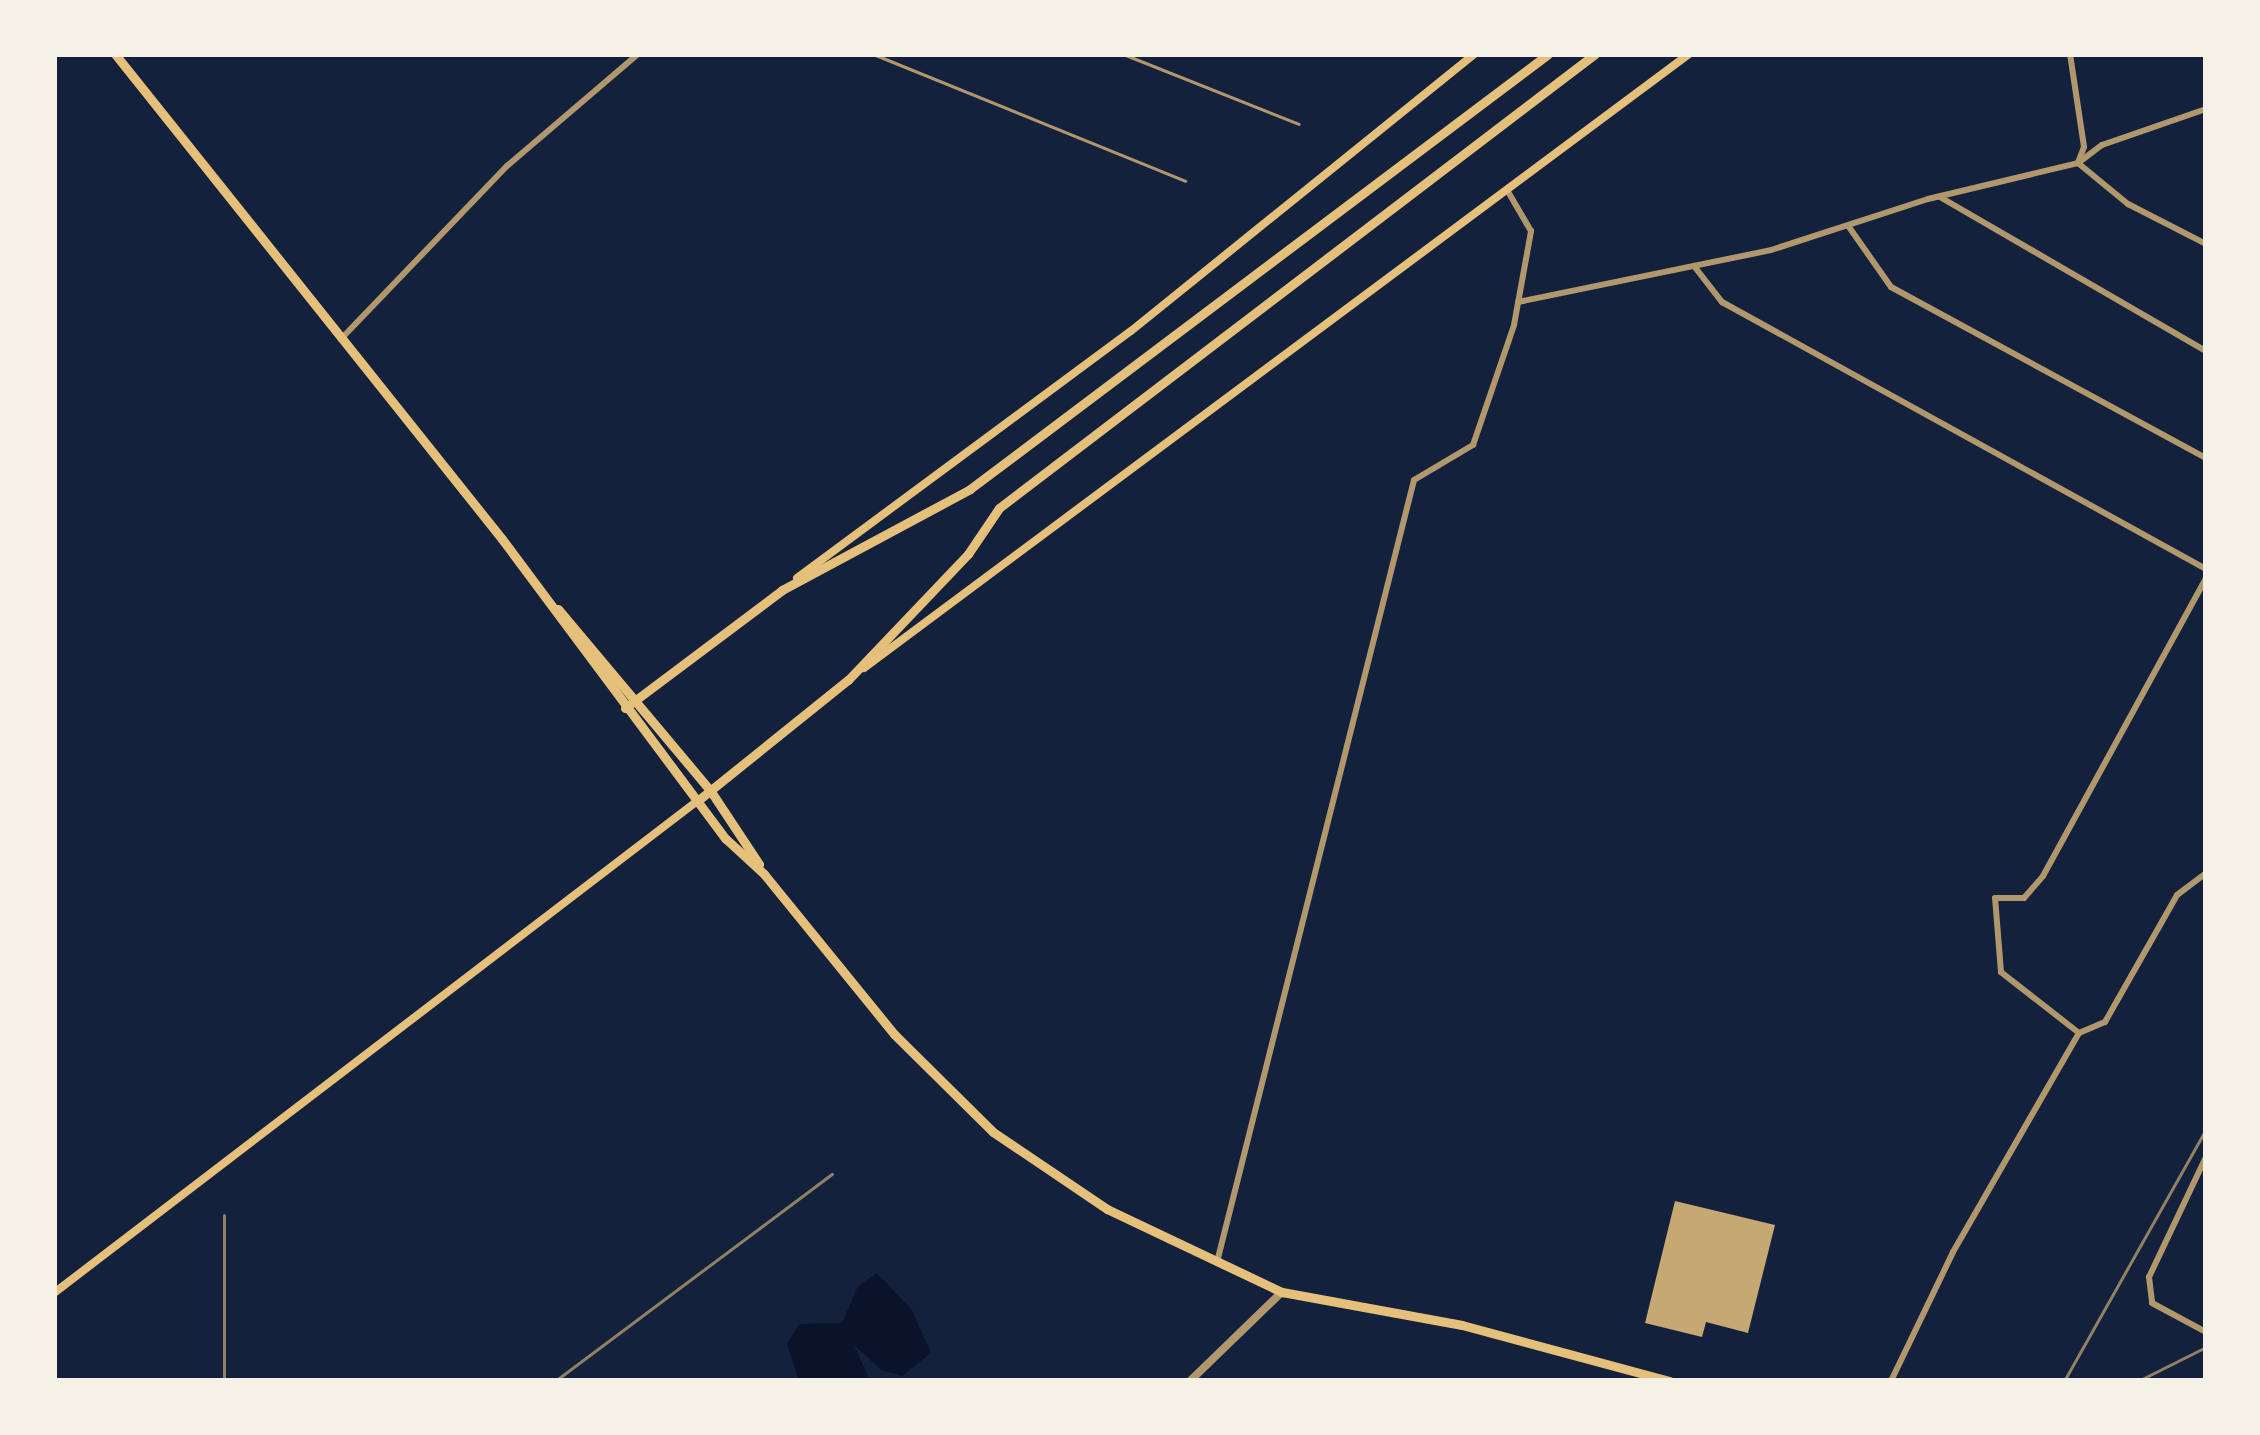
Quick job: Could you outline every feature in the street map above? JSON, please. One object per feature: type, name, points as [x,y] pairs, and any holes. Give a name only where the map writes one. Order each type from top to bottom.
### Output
[{"type":"main road","points":[[115,54],[545,597],[696,802],[764,874],[894,1034],[993,1132],[1107,1209],[1282,1292],[1462,1325],[1670,1381]]},
{"type":"main road","points":[[625,708],[1131,331],[1474,54]]},
{"type":"main road","points":[[782,590],[970,489],[1548,54]]},
{"type":"main road","points":[[848,680],[968,554],[999,508],[1595,54]]},
{"type":"main road","points":[[54,1293],[696,802],[848,680],[1689,54]]},
{"type":"main road","points":[[545,597],[637,699],[710,790],[764,874]]},
{"type":"street","points":[[341,339],[506,166],[638,54]]},
{"type":"street","points":[[2070,54],[2084,147],[2078,164]]},
{"type":"street","points":[[1517,302],[1694,266],[2078,164],[2102,145],[2206,109]]},
{"type":"street","points":[[2078,164],[2128,204],[2206,244]]},
{"type":"street","points":[[1217,1262],[1414,480],[1473,446],[1517,302],[1531,231],[1506,189]]},
{"type":"street","points":[[1940,197],[2206,351]]},
{"type":"street","points":[[1849,227],[1891,287],[2206,458]]},
{"type":"street","points":[[1694,266],[1722,302],[2206,573],[2043,876],[2024,898],[1995,898],[2001,972],[2079,1033]]},
{"type":"street","points":[[1891,1381],[1953,1252],[2079,1033],[2105,1022],[2176,895],[2206,873]]},
{"type":"street","points":[[2206,1156],[2149,1277],[2152,1303],[2206,1332]]},
{"type":"street","points":[[1190,1381],[1282,1292]]},
{"type":"lane","points":[[873,54],[1185,181]]},
{"type":"lane","points":[[1123,54],[1299,124]]},
{"type":"water","points":[[877,1273],[912,1310],[931,1353],[902,1376],[881,1370],[854,1345],[870,1381],[799,1381],[787,1344],[799,1324],[842,1323],[858,1286]]},
{"type":"building","points":[[1675,1201],[1775,1225],[1748,1333],[1706,1322],[1702,1337],[1645,1323]]},
{"type":"railway","points":[[2064,1381],[2206,1129]]},
{"type":"railway","points":[[555,1381],[832,1174]]},
{"type":"railway","points":[[224,1215],[224,1381]]},
{"type":"railway","points":[[2138,1381],[2206,1347]]}]
